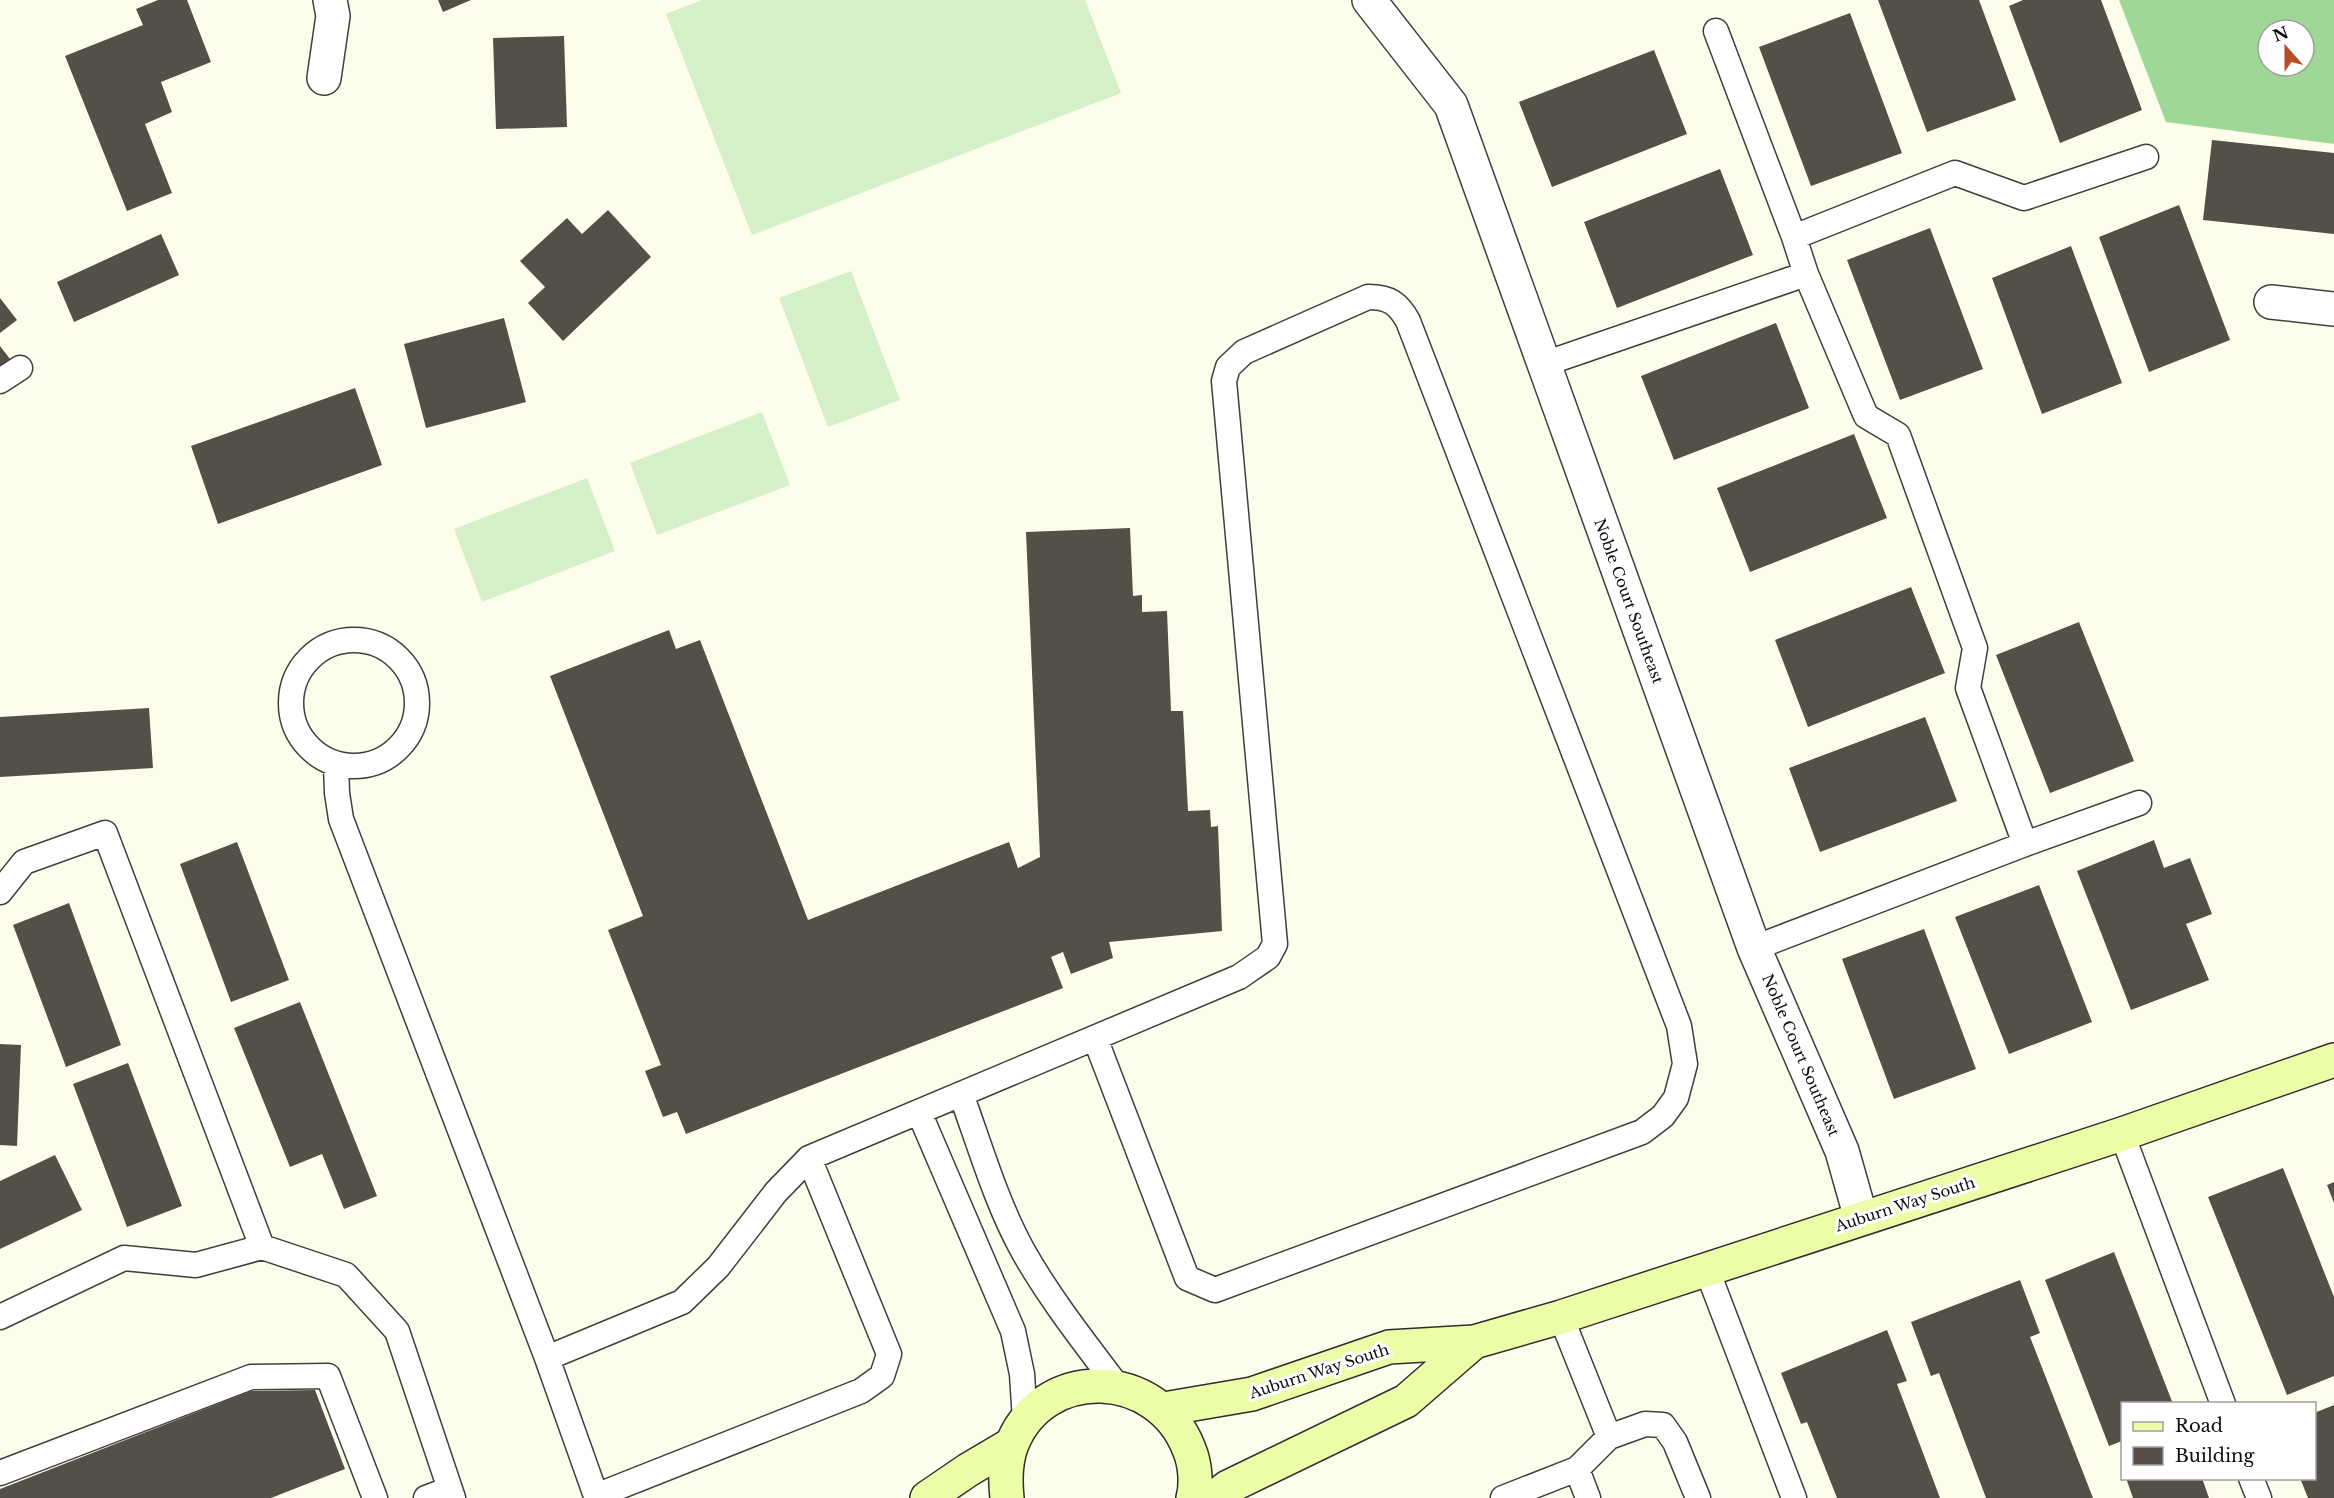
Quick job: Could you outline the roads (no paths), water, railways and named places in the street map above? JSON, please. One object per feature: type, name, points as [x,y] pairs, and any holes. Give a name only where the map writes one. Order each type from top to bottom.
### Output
[{"type":"main road","name":"Auburn Way South","points":[[1164,1409],[1252,1394],[1389,1347],[1474,1342],[1562,1317],[2122,1134],[2334,1060]]},
{"type":"main road","name":"Auburn Way South","points":[[1215,1498],[1228,1487],[1406,1401],[1474,1342]]},
{"type":"main road","points":[[927,1498],[1019,1433],[1044,1403],[1067,1391],[1092,1386],[1118,1387],[1142,1395],[1164,1409],[1183,1433],[1194,1461],[1195,1492],[1193,1498]]},
{"type":"main road","points":[[1007,1498],[1005,1473],[1019,1433]]},
{"type":"street","points":[[324,78],[333,16],[330,0]]},
{"type":"street","name":"Noble Court Southeast","points":[[1368,0],[1451,105],[1754,948],[1842,1151],[1861,1218]]},
{"type":"street","points":[[2271,302],[2334,309]]},
{"type":"lane","points":[[1716,31],[1806,274],[1866,416],[1898,435],[1975,648],[1968,688],[2025,844]]},
{"type":"lane","points":[[1794,237],[1956,173],[2024,198],[2146,157]]},
{"type":"lane","points":[[1544,364],[1806,274]]},
{"type":"lane","points":[[547,1358],[682,1302],[718,1267],[776,1192],[809,1158],[1239,977],[1268,957],[1275,944],[1224,381],[1228,367],[1244,352],[1368,297],[1392,300],[1408,321],[1679,1026],[1685,1064],[1676,1098],[1664,1116],[1642,1131],[1215,1290],[1187,1278],[1095,1038]]},
{"type":"lane","points":[[351,640],[371,642],[389,651],[404,664],[413,681],[417,701],[415,721],[406,738],[393,753],[375,763],[356,766],[336,765],[318,756],[303,743],[294,725],[290,706],[292,686],[301,668],[314,653],[332,644],[351,640]]},
{"type":"lane","points":[[336,765],[341,819],[547,1358],[596,1496],[861,1391],[882,1376],[889,1353],[809,1158]]},
{"type":"lane","points":[[1754,948],[2025,844],[2139,803]]},
{"type":"lane","points":[[0,892],[24,862],[105,833],[262,1247]]},
{"type":"lane","points":[[961,1094],[999,1198],[1023,1251],[1058,1306],[1118,1387]]},
{"type":"lane","points":[[919,1112],[1013,1331],[1022,1374],[1019,1433]]},
{"type":"lane","points":[[2122,1134],[2222,1402]]},
{"type":"lane","points":[[0,1317],[124,1258],[196,1265],[262,1247],[346,1275],[397,1331],[451,1493],[426,1498]]},
{"type":"lane","points":[[1707,1270],[1794,1498]]},
{"type":"lane","points":[[1562,1317],[1609,1437]]},
{"type":"lane","points":[[0,1473],[251,1377],[328,1376],[375,1498]]},
{"type":"lane","points":[[1503,1498],[1577,1469],[1609,1437],[1646,1424],[1663,1425],[1675,1442],[1698,1498]]},
{"type":"lane","points":[[1577,1469],[1588,1498]]},
{"type":"lane","points":[[2251,1480],[2259,1498]]}]
